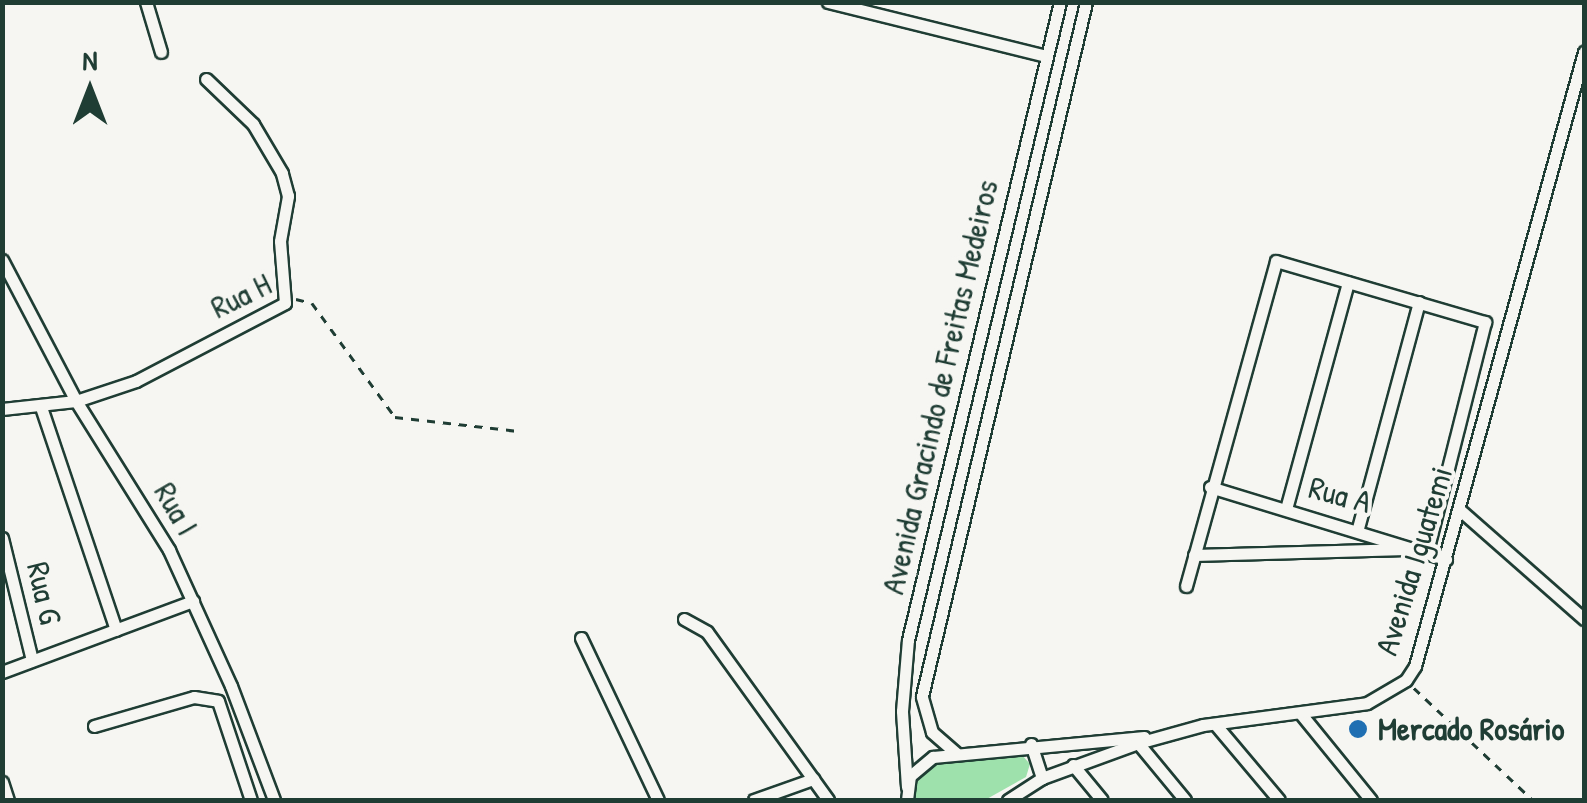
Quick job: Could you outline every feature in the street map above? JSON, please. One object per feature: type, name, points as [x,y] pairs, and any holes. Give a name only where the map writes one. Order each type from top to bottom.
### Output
[{"type":"street","points":[[146,2],[161,52]]},
{"type":"street","points":[[828,2],[1046,56]]},
{"type":"street","name":"Avenida Gracindo de Freitas Medeiros","points":[[907,794],[902,711],[908,640],[1060,2]]},
{"type":"street","name":"Avenida Gracindo de Freitas Medeiros","points":[[956,753],[932,732],[922,696],[1086,2]]},
{"type":"street","name":"Avenida Iguatemi","points":[[1009,800],[1042,778],[1138,743],[1216,724],[1367,702],[1406,680],[1460,510],[1584,52]]},
{"type":"street","points":[[206,79],[253,124],[282,173],[288,196],[280,242],[285,303]]},
{"type":"street","name":"Rua I","points":[[2,260],[76,401],[169,550],[274,800]]},
{"type":"street","points":[[1186,586],[1272,265],[1282,260],[1474,316],[1486,328],[1421,551],[1446,559]]},
{"type":"street","points":[[1286,509],[1348,282]]},
{"type":"street","points":[[1358,528],[1418,302]]},
{"type":"street","name":"Rua H","points":[[2,409],[76,401],[136,380],[285,303]]},
{"type":"street","points":[[40,407],[116,630]]},
{"type":"street","name":"Rua A","points":[[1210,487],[1358,528],[1421,551]]},
{"type":"street","points":[[1460,510],[1584,619]]},
{"type":"street","name":"Rua G","points":[[2,538],[32,660]]},
{"type":"street","name":"Rua A","points":[[1194,555],[1421,551]]},
{"type":"street","points":[[2,672],[193,601]]},
{"type":"street","points":[[684,619],[707,632],[828,800]]},
{"type":"street","points":[[581,638],[658,800]]},
{"type":"street","points":[[94,726],[194,698],[218,701],[246,799]]},
{"type":"street","points":[[1301,714],[1371,800]]},
{"type":"street","points":[[1216,724],[1279,800]]},
{"type":"street","points":[[907,794],[919,764],[956,753],[1031,744],[1158,738]]},
{"type":"street","points":[[1138,743],[1184,800]]},
{"type":"street","points":[[1031,744],[1042,778]]},
{"type":"street","points":[[1073,766],[1102,800]]},
{"type":"street","points":[[754,800],[813,778]]},
{"type":"street","points":[[2,782],[8,800]]},
{"type":"path","name":"Rua H","points":[[285,303],[312,303],[395,417],[518,431]]},
{"type":"path","points":[[1406,680],[1533,800]]},
{"type":"green space","points":[[1021,754],[1030,764],[1026,777],[985,800],[915,800],[916,780],[932,763]]},
{"type":"place","name":"Mercado Rosário","points":[[1358,729]]}]
